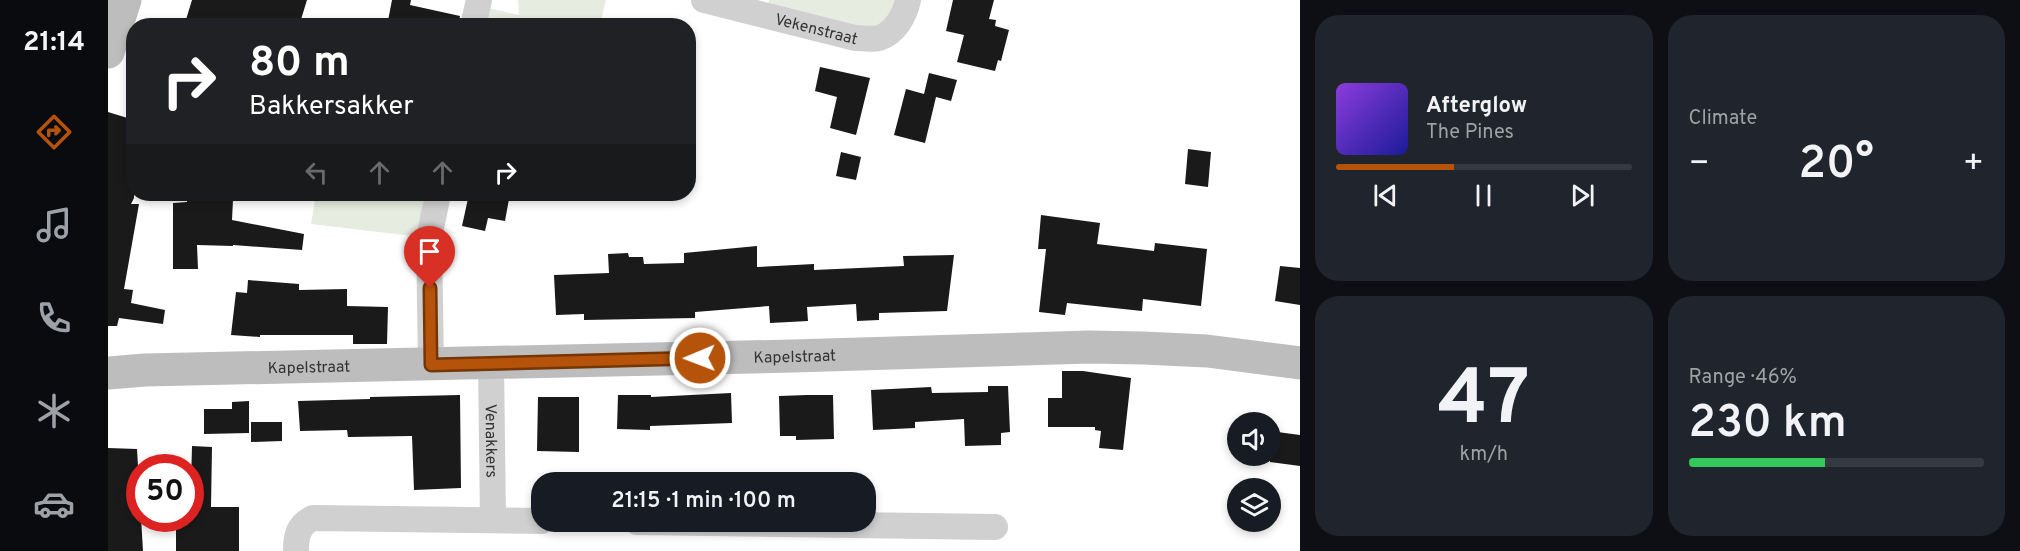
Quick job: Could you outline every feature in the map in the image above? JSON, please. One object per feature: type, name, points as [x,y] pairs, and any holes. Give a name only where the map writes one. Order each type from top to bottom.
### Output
[{"type":"main road","points":[[108,52],[124,0]]},
{"type":"main road","name":"Kapelstraat","points":[[108,373],[145,370],[431,365],[1100,347],[1207,351],[1300,363]]},
{"type":"street","points":[[475,18],[479,0]]},
{"type":"street","name":"Vekenstraat","points":[[704,0],[855,38],[879,38],[890,32],[899,22],[908,0]]},
{"type":"street","points":[[431,365],[429,238],[437,201]]},
{"type":"street","name":"Venakkers","points":[[491,363],[493,520]]},
{"type":"street","points":[[296,551],[296,537],[299,530],[304,522],[313,518],[531,521]]},
{"type":"street","points":[[876,525],[995,527]]},
{"type":"shaded area","points":[[518,0],[606,0],[602,18],[482,18],[484,7],[519,15]]},
{"type":"shaded area","points":[[769,0],[895,0],[885,19],[878,25],[867,29],[768,5]]},
{"type":"shaded area","points":[[315,201],[429,201],[421,237],[311,224]]},
{"type":"building","points":[[192,0],[307,0],[301,18],[186,18]]},
{"type":"building","points":[[392,0],[411,0],[410,5],[460,16],[460,18],[389,18]]},
{"type":"building","points":[[953,0],[994,0],[989,19],[996,20],[995,26],[1009,30],[1001,61],[998,60],[995,71],[957,62],[964,35],[946,31]]},
{"type":"building","points":[[820,67],[870,78],[856,135],[830,128],[837,97],[815,91]]},
{"type":"building","points":[[929,73],[957,80],[951,101],[936,97],[925,143],[894,135],[906,89],[924,94]]},
{"type":"building","points":[[108,112],[126,118],[126,201],[139,204],[124,289],[133,290],[131,303],[165,310],[163,324],[119,318],[117,326],[108,326]]},
{"type":"building","points":[[1188,149],[1211,152],[1208,187],[1185,184]]},
{"type":"building","points":[[841,152],[861,157],[856,180],[836,176]]},
{"type":"building","points":[[233,201],[232,220],[304,234],[302,250],[197,245],[198,269],[173,269],[173,203]]},
{"type":"building","points":[[467,201],[509,201],[505,221],[488,218],[485,231],[462,226]]},
{"type":"building","points":[[1041,215],[1100,223],[1097,244],[1154,251],[1155,243],[1207,249],[1201,306],[1143,299],[1142,311],[1067,303],[1065,315],[1039,312],[1046,249],[1038,249]]},
{"type":"building","points":[[757,246],[757,267],[814,264],[814,270],[904,266],[903,256],[954,255],[947,311],[879,313],[879,320],[857,321],[856,304],[807,307],[808,321],[770,323],[769,306],[695,312],[695,318],[584,320],[584,314],[556,315],[554,275],[609,273],[608,254],[628,253],[629,257],[643,257],[644,264],[684,263],[684,253]]},
{"type":"building","points":[[1280,266],[1300,268],[1300,305],[1275,301]]},
{"type":"building","points":[[248,280],[299,284],[299,290],[347,289],[347,306],[388,307],[387,344],[353,344],[353,335],[260,335],[260,337],[231,335],[236,292],[247,293]]},
{"type":"building","points":[[1062,371],[1083,371],[1131,378],[1123,450],[1099,448],[1101,431],[1095,430],[1095,427],[1048,427],[1048,398],[1062,398]]},
{"type":"building","points":[[988,386],[1008,386],[1010,432],[1001,433],[1001,445],[965,446],[964,419],[915,422],[915,428],[873,430],[871,390],[931,387],[932,393],[988,392]]},
{"type":"building","points":[[731,393],[732,423],[650,426],[650,430],[617,429],[618,395],[651,395],[651,397]]},
{"type":"building","points":[[460,395],[461,488],[414,490],[412,436],[348,437],[347,430],[300,431],[298,401]]},
{"type":"building","points":[[833,395],[834,439],[796,440],[796,436],[780,436],[779,396]]},
{"type":"building","points":[[538,397],[579,397],[579,452],[537,451]]},
{"type":"building","points":[[249,401],[249,433],[204,434],[204,409],[232,409],[232,402]]},
{"type":"building","points":[[251,422],[282,422],[282,441],[251,442]]},
{"type":"building","points":[[1281,432],[1300,435],[1300,466],[1281,463]]},
{"type":"building","points":[[192,446],[212,447],[211,507],[239,507],[239,551],[176,551],[176,532],[204,532],[204,454],[192,454]]},
{"type":"building","points":[[108,448],[137,449],[137,454],[126,454],[126,532],[142,532],[143,551],[108,551]]},
{"type":"route","points":[[430,288],[431,365],[700,358]]}]
